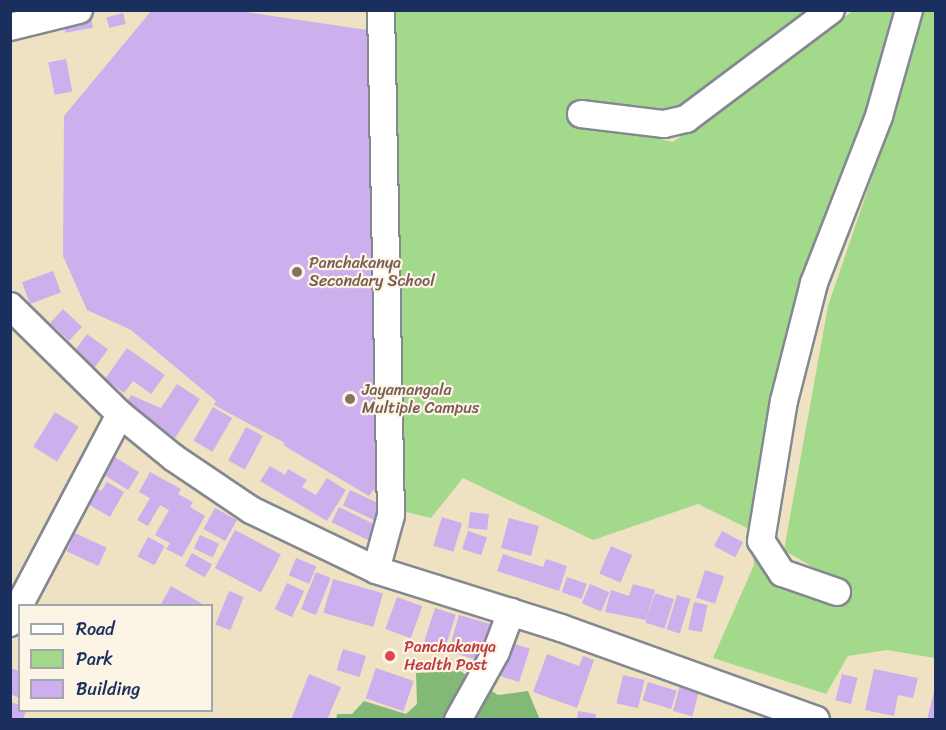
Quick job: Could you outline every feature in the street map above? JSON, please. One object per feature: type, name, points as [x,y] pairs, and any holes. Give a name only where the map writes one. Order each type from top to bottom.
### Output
[{"type":"street","points":[[10,27],[79,10]]},
{"type":"street","points":[[376,570],[392,514],[381,10]]},
{"type":"street","points":[[582,114],[664,124],[686,118],[831,10]]},
{"type":"street","points":[[837,592],[782,573],[761,541],[784,401],[814,283],[879,116],[909,10]]},
{"type":"street","points":[[10,306],[120,414],[174,459],[251,510],[376,570],[511,612],[808,718]]},
{"type":"street","points":[[20,604],[120,414]]},
{"type":"street","points":[[10,622],[18,607]]},
{"type":"street","points":[[458,720],[496,652],[511,612]]},
{"type":"green space","points":[[393,11],[814,11],[677,114],[579,104],[569,117],[673,142],[853,11],[902,11],[755,535],[774,582],[837,607],[850,590],[784,550],[828,306],[886,136],[921,11],[935,11],[935,658],[887,650],[848,656],[826,694],[713,658],[754,565],[749,529],[698,504],[593,540],[463,478],[431,518],[406,512]]},
{"type":"green space","points":[[460,671],[498,695],[528,691],[540,720],[336,720],[337,714],[352,714],[364,701],[406,714],[417,704],[416,673]]},
{"type":"building","points":[[152,10],[232,10],[374,31],[379,493],[373,490],[369,496],[283,445],[285,443],[214,405],[216,401],[131,330],[87,310],[63,256],[64,116]]},
{"type":"building","points":[[123,13],[126,24],[109,28],[107,17]]},
{"type":"building","points":[[91,17],[93,28],[65,33],[63,22]]},
{"type":"building","points":[[66,59],[72,91],[55,95],[48,62]]},
{"type":"building","points":[[53,271],[61,293],[30,304],[22,282]]},
{"type":"building","points":[[63,309],[82,327],[69,341],[50,323]]},
{"type":"building","points":[[87,334],[108,349],[95,367],[74,352]]},
{"type":"building","points":[[127,348],[165,375],[151,394],[133,381],[124,393],[105,379]]},
{"type":"building","points":[[177,384],[200,399],[175,438],[125,405],[131,395],[161,408]]},
{"type":"building","points":[[213,407],[232,418],[213,452],[194,441]]},
{"type":"building","points":[[55,412],[79,427],[57,462],[33,447]]},
{"type":"building","points":[[246,427],[263,436],[245,469],[228,461]]},
{"type":"building","points":[[107,452],[139,472],[128,490],[96,470]]},
{"type":"building","points":[[270,466],[285,475],[288,469],[307,480],[302,487],[316,495],[327,478],[346,490],[327,521],[260,481]]},
{"type":"building","points":[[150,472],[181,489],[178,494],[193,502],[190,507],[205,516],[182,557],[166,549],[170,543],[155,535],[169,510],[160,505],[148,526],[137,520],[150,498],[139,492]]},
{"type":"building","points":[[107,482],[124,492],[110,517],[79,499],[88,484],[101,491]]},
{"type":"building","points":[[350,490],[388,508],[381,523],[343,505]]},
{"type":"building","points":[[339,507],[382,528],[375,543],[332,522]]},
{"type":"building","points":[[215,508],[237,520],[225,541],[203,529]]},
{"type":"building","points":[[470,512],[489,514],[487,530],[468,528]]},
{"type":"building","points":[[442,517],[462,523],[453,552],[433,546]]},
{"type":"building","points":[[509,518],[539,526],[531,556],[501,548]]},
{"type":"building","points":[[235,530],[281,554],[261,592],[215,568]]},
{"type":"building","points":[[468,531],[487,537],[481,555],[462,549]]},
{"type":"building","points":[[722,531],[743,542],[735,557],[714,546]]},
{"type":"building","points":[[75,533],[107,548],[98,566],[67,551]]},
{"type":"building","points":[[200,535],[219,544],[213,557],[194,549]]},
{"type":"building","points":[[148,537],[165,546],[154,565],[138,556]]},
{"type":"building","points":[[611,546],[632,555],[620,583],[599,574]]},
{"type":"building","points":[[192,553],[212,564],[205,577],[185,566]]},
{"type":"building","points":[[503,554],[543,567],[546,559],[567,566],[559,591],[497,571]]},
{"type":"building","points":[[296,558],[316,566],[309,584],[289,576]]},
{"type":"building","points":[[705,570],[724,576],[715,604],[696,598]]},
{"type":"building","points":[[316,572],[331,578],[316,615],[301,609]]},
{"type":"building","points":[[567,577],[587,584],[582,599],[562,592]]},
{"type":"building","points":[[333,579],[383,593],[373,627],[323,613]]},
{"type":"building","points":[[287,583],[304,591],[292,617],[275,609]]},
{"type":"building","points":[[590,584],[609,592],[601,612],[582,603]]},
{"type":"building","points":[[633,584],[655,590],[646,620],[605,612],[611,590],[629,596]]},
{"type":"building","points":[[171,586],[202,604],[161,604]]},
{"type":"building","points":[[229,591],[244,597],[230,630],[216,624]]},
{"type":"building","points":[[655,593],[674,599],[664,629],[645,622]]},
{"type":"building","points":[[677,595],[690,599],[680,634],[666,629]]},
{"type":"building","points":[[397,597],[422,606],[411,638],[385,629]]},
{"type":"building","points":[[694,602],[708,605],[702,632],[688,629]]},
{"type":"building","points":[[435,608],[456,615],[445,649],[424,642]]},
{"type":"building","points":[[459,615],[498,626],[488,663],[449,652]]},
{"type":"building","points":[[509,642],[530,649],[519,682],[498,675]]},
{"type":"building","points":[[343,649],[366,656],[360,677],[337,670]]},
{"type":"building","points":[[547,654],[579,666],[583,656],[594,660],[577,708],[533,692]]},
{"type":"building","points":[[10,668],[18,670],[18,697],[10,694]]},
{"type":"building","points":[[376,668],[414,681],[403,711],[366,698]]},
{"type":"building","points":[[874,669],[918,678],[913,698],[898,695],[894,716],[865,710]]},
{"type":"building","points":[[309,674],[341,687],[327,720],[291,720]]},
{"type":"building","points":[[842,674],[858,678],[851,704],[835,700]]},
{"type":"building","points":[[623,675],[644,680],[638,708],[616,703]]},
{"type":"building","points":[[648,682],[677,691],[671,709],[642,700]]},
{"type":"building","points":[[680,685],[699,690],[692,716],[673,711]]},
{"type":"building","points":[[935,687],[936,720],[927,720]]},
{"type":"building","points":[[10,702],[18,704],[18,712],[25,712],[23,720],[10,720]]},
{"type":"building","points":[[578,711],[596,714],[595,720],[577,720]]},
{"type":"place","name":"Panchakanya Secondary School","points":[[297,272]]},
{"type":"place","name":"Jayamangala Multiple Campus","points":[[350,399]]},
{"type":"place","name":"Panchakanya Health Post","points":[[390,656]]}]
